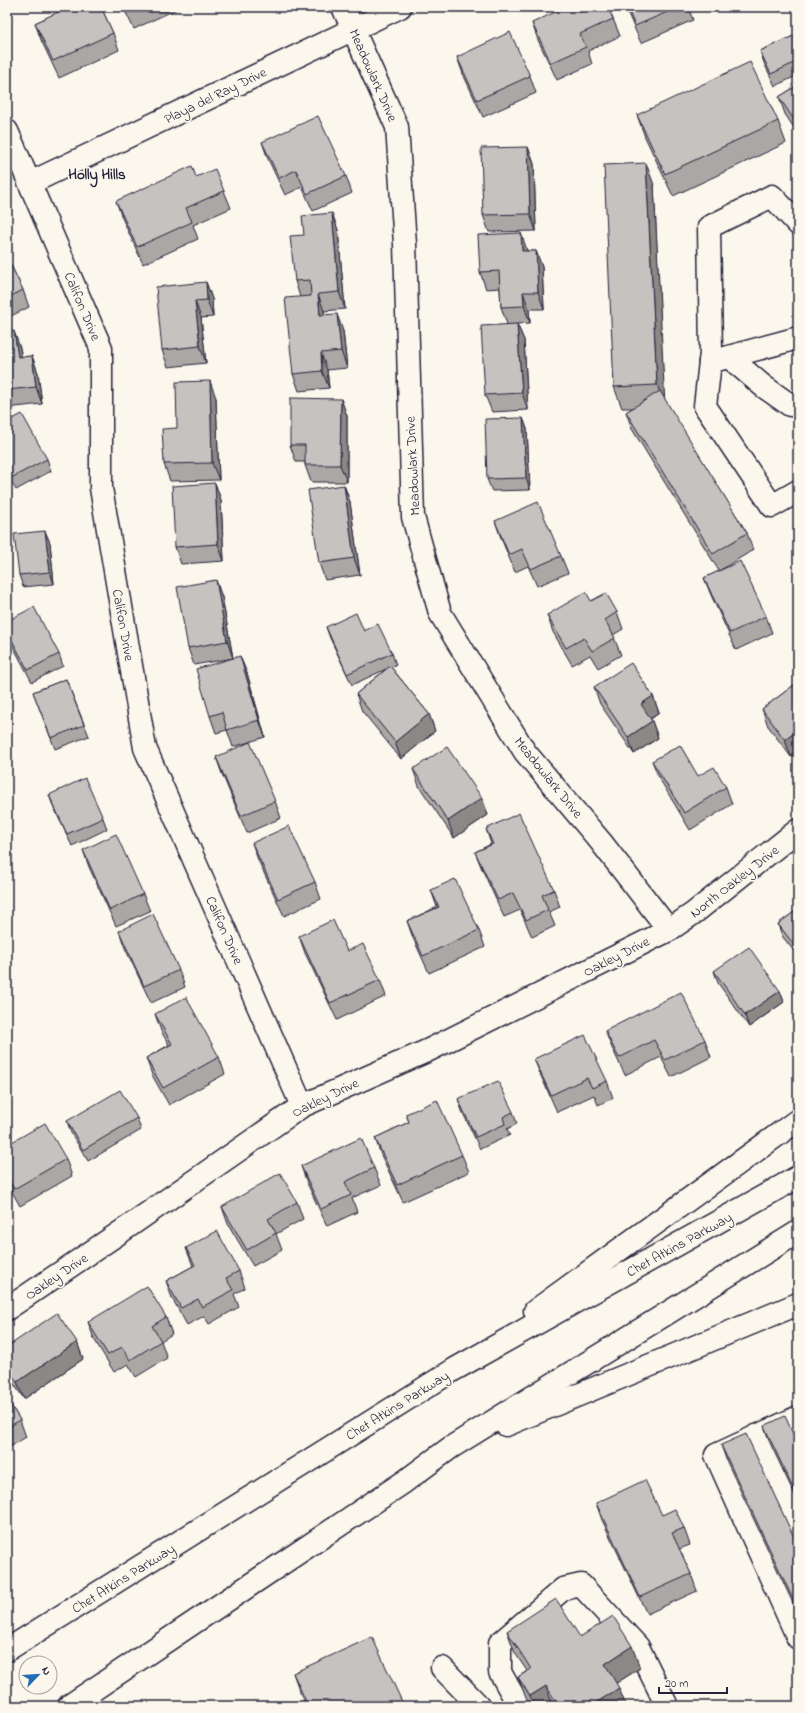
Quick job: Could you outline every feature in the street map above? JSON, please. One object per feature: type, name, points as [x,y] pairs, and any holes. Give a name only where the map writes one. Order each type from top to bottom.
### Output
[{"type":"main road","name":"Meadowlark Drive","points":[[343,7],[354,28],[398,127],[405,244],[414,517],[440,613],[525,752],[601,842],[669,930]]},
{"type":"main road","name":"Playa del Ray Drive","points":[[30,183],[400,7]]},
{"type":"main road","name":"Califon Drive","points":[[7,131],[101,348],[101,488],[146,748],[302,1106]]},
{"type":"main road","points":[[798,224],[772,196],[709,228],[720,359],[705,406],[772,506],[798,491]]},
{"type":"main road","points":[[720,359],[798,338]]},
{"type":"main road","points":[[720,359],[790,405],[797,404]]},
{"type":"main road","name":"North Oakley Drive","points":[[669,930],[694,913],[798,830]]},
{"type":"main road","name":"Oakley Drive","points":[[7,1309],[119,1234],[302,1106],[429,1050],[669,930]]},
{"type":"main road","points":[[455,1370],[798,1120]]},
{"type":"main road","name":"Chet Atkins Parkway","points":[[7,1650],[455,1370],[798,1178]]},
{"type":"main road","points":[[69,1706],[404,1482],[450,1448],[798,1232]]},
{"type":"main road","points":[[450,1448],[798,1304]]},
{"type":"main road","points":[[796,1423],[756,1436],[716,1455],[798,1638]]},
{"type":"main road","points":[[756,1436],[798,1527]]},
{"type":"main road","points":[[519,1706],[500,1672],[500,1643],[563,1590],[581,1585],[638,1647],[667,1706]]},
{"type":"main road","points":[[442,1668],[479,1706]]},
{"type":"building","points":[[63,7],[101,7],[113,33],[53,61],[35,23],[64,9]]},
{"type":"building","points":[[125,7],[138,7],[127,12]]},
{"type":"building","points":[[566,7],[608,7],[613,19],[580,34],[586,47],[551,63],[532,23]]},
{"type":"building","points":[[627,7],[679,7],[635,26]]},
{"type":"building","points":[[510,32],[530,76],[477,100],[457,57]]},
{"type":"building","points":[[798,34],[798,61],[771,74],[760,51]]},
{"type":"building","points":[[750,62],[778,121],[665,174],[637,115]]},
{"type":"building","points":[[798,85],[798,126],[779,97]]},
{"type":"building","points":[[318,116],[346,176],[307,194],[296,170],[279,178],[262,142]]},
{"type":"building","points":[[528,147],[530,214],[483,215],[481,148]]},
{"type":"building","points":[[646,163],[657,385],[614,387],[604,165]]},
{"type":"building","points":[[192,166],[196,177],[215,169],[224,191],[186,208],[192,222],[137,247],[116,201]]},
{"type":"building","points":[[332,213],[339,292],[318,294],[320,315],[337,314],[341,351],[321,353],[322,371],[293,374],[285,298],[311,296],[310,280],[295,281],[290,236],[304,235],[302,216]]},
{"type":"building","points":[[521,233],[522,251],[536,251],[538,292],[523,292],[524,306],[501,307],[499,271],[480,272],[478,235]]},
{"type":"building","points":[[7,257],[23,290],[7,298]]},
{"type":"building","points":[[206,282],[207,300],[195,301],[200,346],[162,350],[156,287]]},
{"type":"building","points":[[517,324],[522,393],[485,395],[481,326]]},
{"type":"building","points":[[14,331],[18,357],[32,356],[36,387],[7,390],[7,332]]},
{"type":"building","points":[[210,381],[212,463],[164,464],[162,429],[177,428],[176,382]]},
{"type":"building","points":[[660,391],[747,533],[713,554],[626,412]]},
{"type":"building","points":[[290,398],[341,399],[340,465],[305,465],[305,445],[290,445]]},
{"type":"building","points":[[22,414],[47,459],[11,478],[7,470],[7,422]]},
{"type":"building","points":[[523,418],[526,478],[487,479],[485,419]]},
{"type":"building","points":[[215,483],[218,544],[175,547],[172,486]]},
{"type":"building","points":[[344,485],[354,558],[319,563],[308,490]]},
{"type":"building","points":[[538,502],[561,556],[531,569],[522,549],[509,555],[495,521]]},
{"type":"building","points":[[45,531],[50,572],[19,575],[14,534]]},
{"type":"building","points":[[740,561],[766,616],[730,633],[704,578]]},
{"type":"building","points":[[216,580],[227,641],[188,648],[177,587]]},
{"type":"building","points":[[586,592],[591,601],[606,593],[617,612],[605,620],[615,638],[592,651],[584,638],[566,648],[547,615]]},
{"type":"building","points":[[34,607],[59,654],[28,670],[7,631],[7,621]]},
{"type":"building","points":[[356,613],[364,631],[378,624],[392,653],[347,674],[326,627]]},
{"type":"building","points":[[240,656],[259,720],[227,730],[222,712],[210,716],[196,669]]},
{"type":"building","points":[[631,663],[653,696],[641,704],[652,721],[628,737],[594,687]]},
{"type":"building","points":[[390,666],[429,714],[395,742],[356,694]]},
{"type":"building","points":[[66,679],[84,725],[51,738],[33,692]]},
{"type":"building","points":[[798,682],[798,730],[785,740],[762,709]]},
{"type":"building","points":[[250,742],[275,801],[241,816],[216,757]]},
{"type":"building","points":[[680,745],[698,776],[714,767],[726,787],[684,813],[652,761]]},
{"type":"building","points":[[447,747],[482,798],[448,821],[413,769]]},
{"type":"building","points":[[85,778],[103,818],[67,834],[49,795]]},
{"type":"building","points":[[519,813],[554,890],[542,895],[548,910],[526,920],[513,893],[498,900],[475,852],[493,844],[486,829]]},
{"type":"building","points":[[289,826],[315,882],[278,899],[252,843]]},
{"type":"building","points":[[116,834],[143,894],[110,910],[83,850]]},
{"type":"building","points":[[455,879],[479,930],[423,956],[407,921],[439,907],[431,890]]},
{"type":"building","points":[[798,909],[798,950],[778,924]]},
{"type":"building","points":[[153,914],[179,970],[144,986],[119,931]]},
{"type":"building","points":[[333,920],[347,951],[363,944],[380,980],[330,1003],[299,936]]},
{"type":"building","points":[[749,947],[780,991],[745,1015],[714,971]]},
{"type":"building","points":[[681,992],[705,1040],[665,1060],[654,1040],[619,1058],[605,1031]]},
{"type":"building","points":[[186,997],[219,1057],[163,1088],[146,1058],[172,1044],[155,1014]]},
{"type":"building","points":[[585,1035],[607,1081],[592,1088],[587,1078],[551,1095],[534,1059]]},
{"type":"building","points":[[498,1081],[513,1112],[503,1117],[505,1124],[476,1137],[458,1099]]},
{"type":"building","points":[[120,1090],[137,1118],[83,1150],[67,1121]]},
{"type":"building","points":[[437,1100],[462,1155],[397,1185],[375,1138],[409,1122],[406,1114]]},
{"type":"building","points":[[45,1123],[66,1159],[14,1189],[7,1177],[7,1145]]},
{"type":"building","points":[[361,1138],[374,1168],[345,1182],[351,1195],[321,1209],[301,1166]]},
{"type":"building","points":[[280,1173],[297,1202],[268,1219],[276,1233],[247,1250],[222,1207]]},
{"type":"building","points":[[217,1231],[239,1271],[226,1278],[233,1290],[202,1307],[198,1299],[181,1308],[166,1281],[195,1265],[186,1248]]},
{"type":"building","points":[[147,1286],[166,1317],[152,1326],[161,1341],[130,1360],[122,1347],[108,1355],[88,1322]]},
{"type":"building","points":[[57,1313],[77,1342],[17,1382],[7,1367],[7,1347]]},
{"type":"building","points":[[7,1399],[20,1420],[7,1428]]},
{"type":"building","points":[[785,1416],[798,1445],[798,1499],[764,1426]]},
{"type":"building","points":[[746,1434],[798,1546],[798,1610],[721,1445]]},
{"type":"building","points":[[645,1480],[662,1515],[675,1509],[684,1528],[672,1533],[691,1574],[640,1597],[596,1503]]},
{"type":"building","points":[[556,1599],[580,1637],[613,1616],[632,1646],[605,1664],[619,1688],[591,1706],[559,1706],[546,1686],[530,1696],[518,1677],[531,1669],[507,1631]]},
{"type":"building","points":[[372,1637],[404,1706],[308,1706],[293,1673]]},
{"type":"district","name":"Holly Hills","points":[[97,174]]}]
